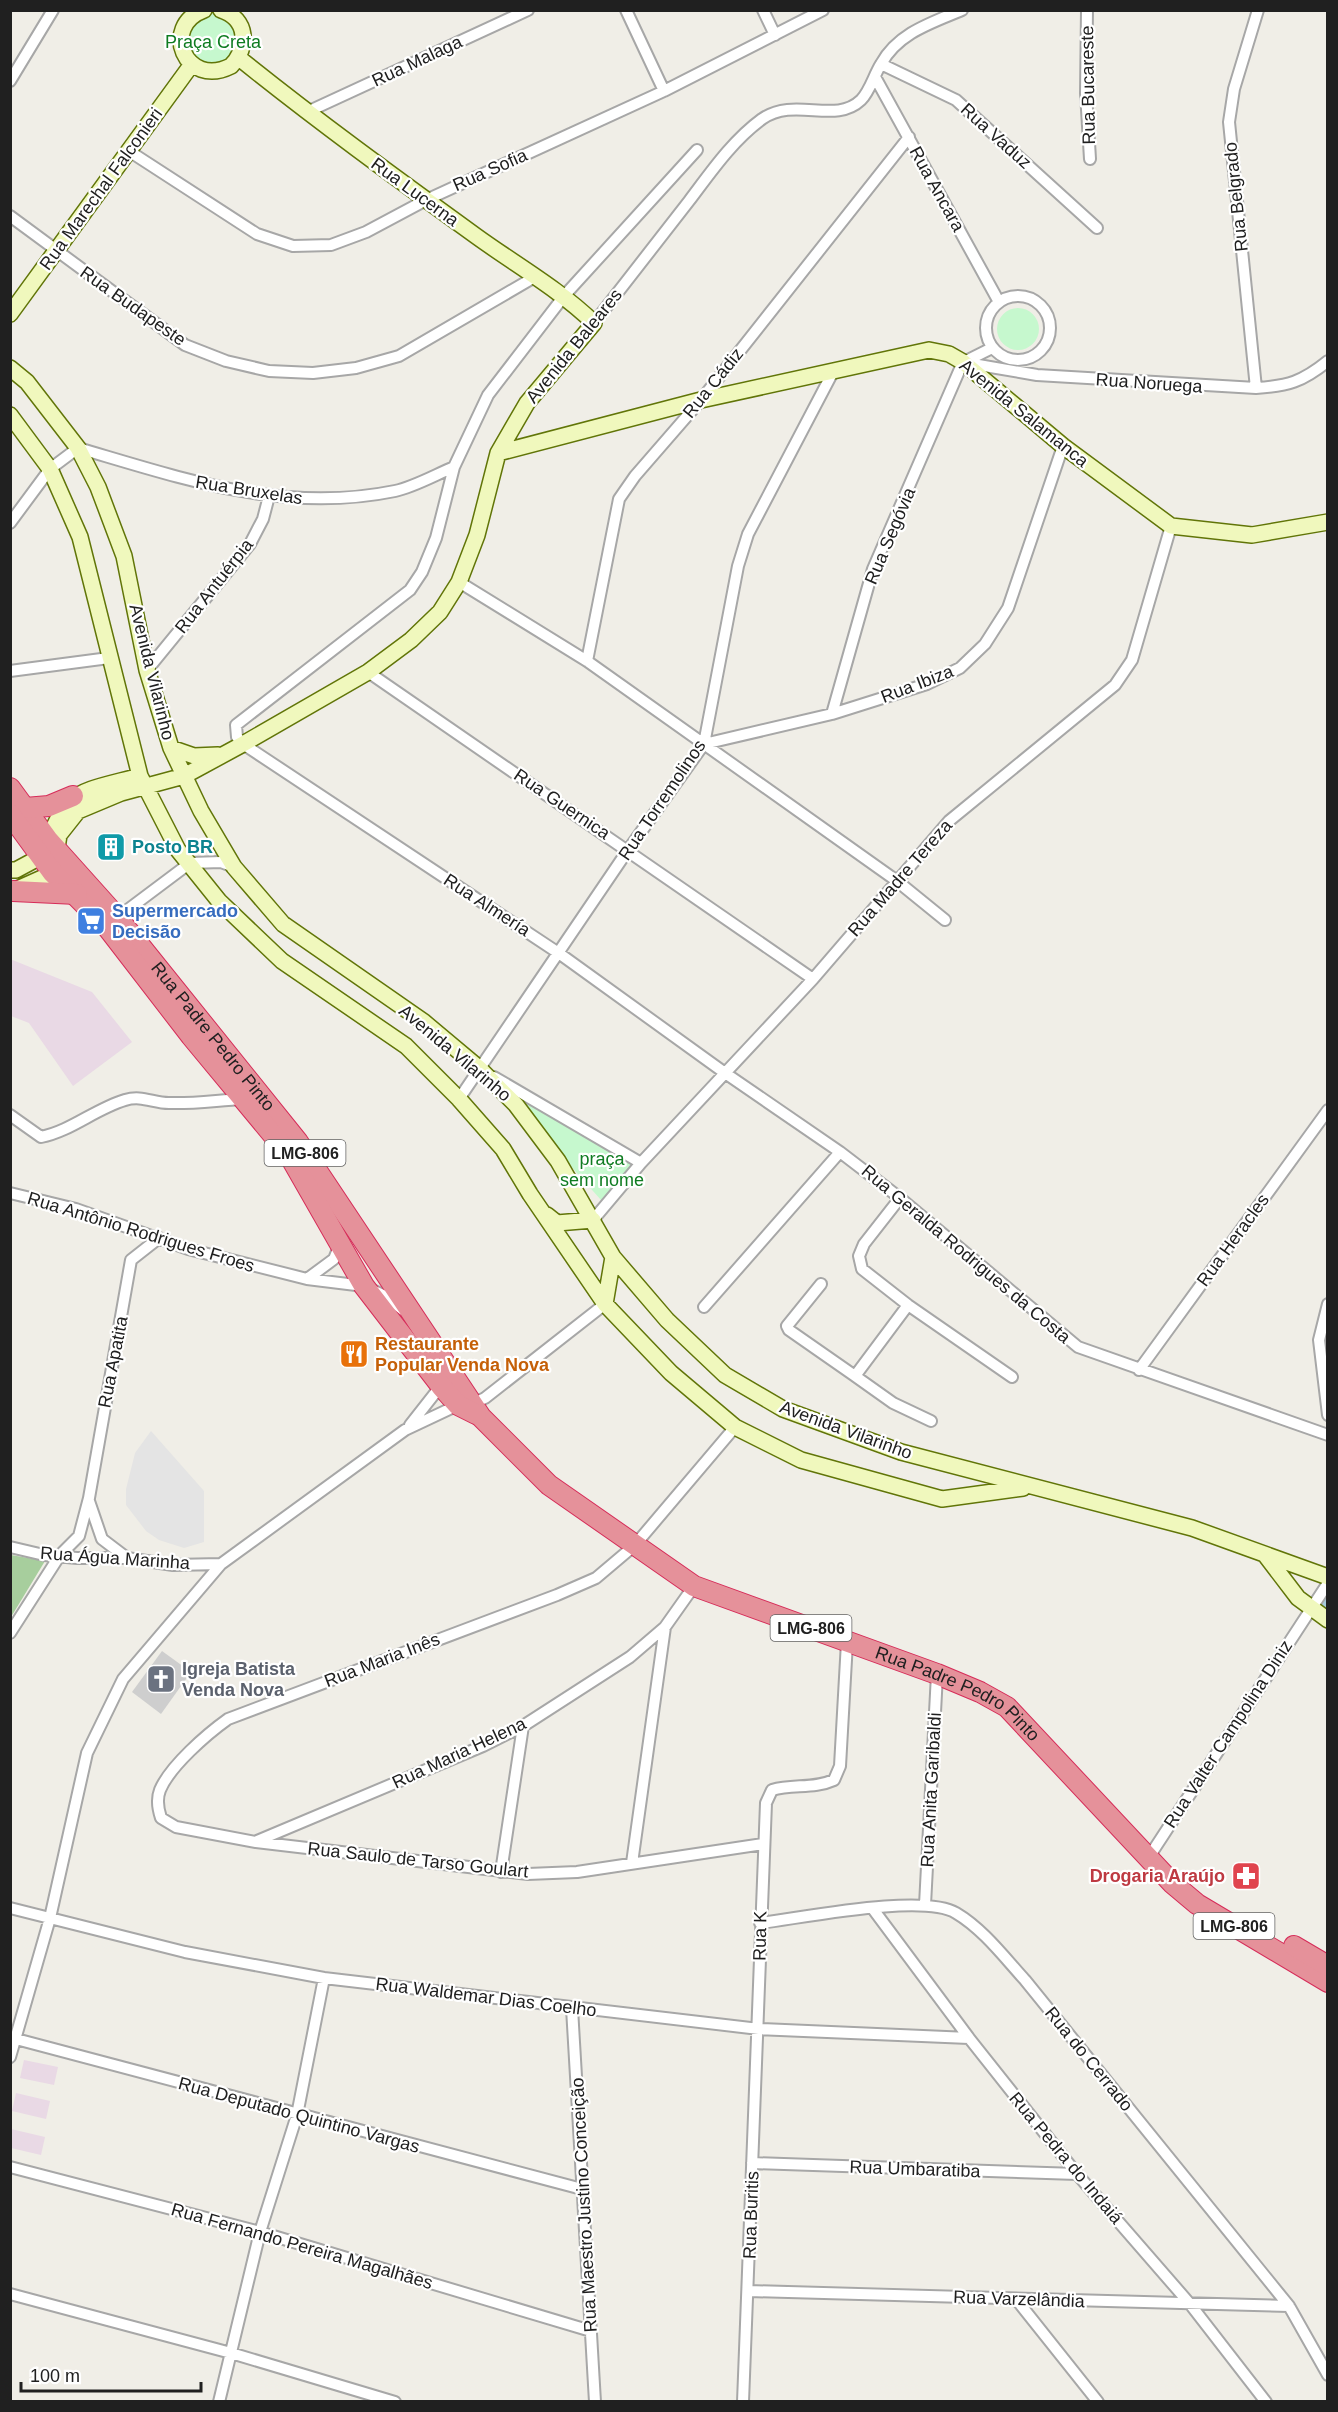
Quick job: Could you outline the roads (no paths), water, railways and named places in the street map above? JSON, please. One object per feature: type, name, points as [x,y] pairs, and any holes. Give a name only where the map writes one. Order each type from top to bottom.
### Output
[{"type":"highway","name":"Rua Padre Pedro Pinto","points":[[10,788],[18,811],[77,894],[112,922],[191,1036],[288,1153],[364,1286],[471,1408],[549,1485],[694,1586],[937,1674],[980,1692],[1007,1707],[1133,1842],[1150,1856],[1204,1895],[1328,1966]]},
{"type":"highway","points":[[18,811],[49,806],[73,796]]},
{"type":"highway","name":"Rua Padre Pedro Pinto","points":[[50,855],[112,922],[298,1142],[420,1323],[446,1379]]},
{"type":"highway","points":[[12,891],[77,894]]},
{"type":"highway","name":"Rua Padre Pedro Pinto","points":[[1150,1856],[1197,1904],[1328,1982]]},
{"type":"main road","points":[[199,11],[184,27],[181,37],[182,47],[192,64],[211,72],[231,66],[239,58],[244,40],[241,28],[231,13]]},
{"type":"main road","name":"Rua Lucerna","points":[[239,58],[307,112],[426,200],[533,278],[564,296],[594,323]]},
{"type":"main road","name":"Rua Marechal Falconieri","points":[[10,314],[192,64]]},
{"type":"main road","name":"Avenida Baleares","points":[[73,796],[184,776],[368,672],[411,640],[440,612],[459,582],[477,535],[498,453],[527,403],[594,323]]},
{"type":"main road","name":"Avenida Salamanca","points":[[498,453],[701,400],[929,350],[949,354],[963,362],[1063,446],[1172,526],[1252,535],[1328,522]]},
{"type":"main road","name":"Avenida Vilarinho","points":[[10,368],[27,382],[78,448],[98,487],[124,556],[147,670],[171,748],[201,811],[234,867],[283,924],[424,1022],[480,1069],[516,1105],[558,1161],[613,1257],[667,1320],[725,1375],[783,1409],[901,1452],[1192,1528],[1328,1577]]},
{"type":"main road","name":"Avenida Vilarinho","points":[[10,415],[50,469],[80,537],[109,658],[143,782],[178,850],[219,901],[282,961],[406,1046],[459,1099],[503,1149],[530,1194],[605,1304],[671,1372],[735,1427],[801,1460],[942,1499],[1035,1487]]},
{"type":"main road","name":"Avenida Baleares","points":[[171,748],[194,756],[224,754]]},
{"type":"main road","name":"Avenida Baleares","points":[[50,855],[59,835],[78,811],[143,782]]},
{"type":"main road","points":[[12,891],[50,855],[55,820],[73,796]]},
{"type":"main road","points":[[10,870],[16,870],[50,855]]},
{"type":"main road","points":[[530,1194],[555,1222],[593,1220]]},
{"type":"main road","points":[[605,1304],[613,1257]]},
{"type":"main road","points":[[1264,1553],[1298,1598],[1328,1620]]},
{"type":"street","points":[[10,81],[53,10]]},
{"type":"street","name":"Rua Malaga","points":[[307,112],[528,10]]},
{"type":"street","points":[[626,10],[664,91]]},
{"type":"street","points":[[763,10],[774,34]]},
{"type":"street","name":"Rua Sofia","points":[[129,151],[257,234],[293,246],[331,245],[366,232],[426,200],[664,91],[823,10]]},
{"type":"street","name":"Avenida Baleares","points":[[594,323],[732,146],[762,119],[780,109],[799,108],[824,112],[847,108],[861,100],[893,47],[916,29],[962,10]]},
{"type":"street","name":"Rua Bucareste","points":[[1087,10],[1086,93],[1090,159]]},
{"type":"street","name":"Rua Belgrado","points":[[1256,388],[1228,122],[1234,89],[1258,10]]},
{"type":"street","name":"Rua Vaduz","points":[[881,64],[956,100],[1097,228]]},
{"type":"street","name":"Rua Ancara","points":[[875,77],[999,302]]},
{"type":"street","name":"Rua Cádiz","points":[[587,661],[619,499],[635,476],[701,400],[909,137]]},
{"type":"street","name":"Avenida Baleares","points":[[243,744],[237,737],[236,725],[410,590],[422,572],[436,538],[454,467],[488,395],[564,296],[697,150]]},
{"type":"street","name":"Rua Budapeste","points":[[10,216],[185,345],[226,362],[269,371],[313,373],[335,371],[399,357],[533,278]]},
{"type":"street","points":[[1009,297],[1031,299],[1047,314],[1050,335],[1038,354],[1029,359],[1008,359],[992,348],[985,328],[992,309],[999,302],[1009,297]]},
{"type":"street","points":[[963,362],[992,348]]},
{"type":"street","points":[[1029,359],[1037,375]]},
{"type":"street","name":"Rua Noruega","points":[[963,362],[1037,375],[1256,388],[1286,386],[1314,372],[1328,361]]},
{"type":"street","name":"Rua Segóvia","points":[[832,714],[873,569],[963,362]]},
{"type":"street","name":"Rua Torremolinos","points":[[459,1099],[560,954],[628,849],[704,744],[738,566],[748,534],[834,370]]},
{"type":"street","name":"Rua Ibiza","points":[[704,744],[832,714],[927,684],[960,668],[985,644],[1008,608],[1063,446]]},
{"type":"street","points":[[10,523],[50,469],[78,448]]},
{"type":"street","name":"Rua Bruxelas","points":[[78,448],[212,487],[268,496],[327,501],[397,491],[454,467]]},
{"type":"street","name":"Rua Antuérpia","points":[[147,670],[250,544],[263,519],[268,496]]},
{"type":"street","name":"Rua Madre Tereza","points":[[593,1220],[641,1163],[813,979],[950,821],[1115,685],[1132,660],[1172,526]]},
{"type":"street","points":[[459,582],[587,661],[897,880],[945,920]]},
{"type":"street","points":[[10,671],[109,658]]},
{"type":"street","name":"Rua Guernica","points":[[368,672],[628,849],[813,979]]},
{"type":"street","name":"Rua Almería","points":[[243,744],[560,954],[725,1073]]},
{"type":"street","points":[[112,922],[190,863],[221,862],[234,867]]},
{"type":"street","points":[[480,1069],[641,1163]]},
{"type":"street","name":"Rua Geralda Rodrigues da Costa","points":[[725,1073],[840,1152],[900,1198],[1078,1347],[1328,1435]]},
{"type":"street","points":[[10,1115],[41,1137],[54,1134],[123,1101],[137,1098],[154,1099],[167,1103],[243,1099]]},
{"type":"street","name":"Rua Heracles","points":[[1139,1370],[1328,1110]]},
{"type":"street","points":[[704,1307],[840,1152]]},
{"type":"street","name":"Rua Antônio Rodrigues Froes","points":[[11,1197],[76,1209],[188,1249],[307,1279],[364,1286],[385,1296],[420,1323]]},
{"type":"street","points":[[900,1198],[864,1244],[859,1256],[862,1269],[908,1305],[1012,1377]]},
{"type":"street","name":"Rua Apatita","points":[[10,1633],[60,1555],[79,1536],[89,1498],[131,1260],[159,1238]]},
{"type":"street","points":[[307,1279],[334,1259],[340,1244]]},
{"type":"street","points":[[821,1284],[788,1326],[789,1330],[892,1403],[931,1421]]},
{"type":"street","points":[[405,1430],[471,1408],[605,1304]]},
{"type":"street","points":[[1328,1304],[1319,1340],[1328,1416]]},
{"type":"street","points":[[855,1376],[908,1305]]},
{"type":"street","points":[[10,2057],[50,1917],[87,1753],[123,1679],[220,1564],[405,1430],[446,1379]]},
{"type":"street","name":"Rua Maria Inês","points":[[157,1805],[160,1790],[201,1738],[228,1719],[557,1595],[596,1578],[635,1545],[735,1427]]},
{"type":"street","name":"Rua Apatita","points":[[89,1498],[93,1518],[102,1539],[127,1558]]},
{"type":"street","name":"Rua Água Marinha","points":[[10,1547],[44,1555],[77,1558],[127,1558],[173,1565],[220,1564]]},
{"type":"street","name":"Rua Valter Campolina Diniz","points":[[1150,1856],[1328,1583]]},
{"type":"street","name":"Rua Maria Helena","points":[[256,1842],[483,1746],[523,1726],[630,1657],[665,1627],[694,1586]]},
{"type":"street","points":[[632,1863],[665,1627]]},
{"type":"street","name":"Rua K","points":[[759,2029],[760,1923],[766,1803],[772,1790],[785,1786],[821,1786],[834,1780],[840,1766],[847,1642]]},
{"type":"street","name":"Rua Anita Garibaldi","points":[[925,1905],[937,1674]]},
{"type":"street","points":[[501,1872],[523,1726]]},
{"type":"street","name":"Rua Saulo de Tarso Goulart","points":[[157,1805],[161,1818],[176,1827],[256,1842],[501,1872],[577,1872],[763,1844]]},
{"type":"street","name":"Rua do Cerrado","points":[[760,1923],[925,1905],[942,1907],[956,1913],[984,1935],[1025,1980],[1289,2307],[1328,2375]]},
{"type":"street","name":"Rua Waldemar Dias Coelho","points":[[10,1908],[184,1952],[324,1978],[759,2029],[969,2038]]},
{"type":"street","name":"Rua Pedra do Indaiá","points":[[873,1909],[969,2038],[1077,2174],[1190,2304],[1266,2402]]},
{"type":"street","points":[[219,2402],[260,2232],[297,2115],[324,1978]]},
{"type":"street","name":"Rua Maestro Justino Conceição","points":[[572,2008],[595,2402]]},
{"type":"street","name":"Rua Buritis","points":[[743,2402],[759,2029]]},
{"type":"street","name":"Rua Deputado Quintino Vargas","points":[[16,2039],[582,2189]]},
{"type":"street","name":"Rua Umbaratiba","points":[[752,2163],[1077,2174]]},
{"type":"street","name":"Rua Fernando Pereira Magalhães","points":[[10,2167],[260,2232],[591,2331]]},
{"type":"street","name":"Rua Varzelândia","points":[[748,2291],[1289,2307]]},
{"type":"street","points":[[10,2294],[231,2354],[395,2402]]},
{"type":"street","points":[[1016,2299],[1098,2402]]},
{"type":"place","name":"Posto BR","points":[[111,847]]},
{"type":"place","name":"Supermercado Decisão","points":[[91,921]]},
{"type":"place","name":"Restaurante Popular Venda Nova","points":[[354,1354]]},
{"type":"place","name":"Igreja Batista Venda Nova","points":[[161,1679]]},
{"type":"place","name":"Drogaria Araújo","points":[[1246,1876]]},
{"type":"park label","name":"Praça Creta","points":[[213,42]]},
{"type":"park label","name":"praça sem nome","points":[[602,1169]]}]
